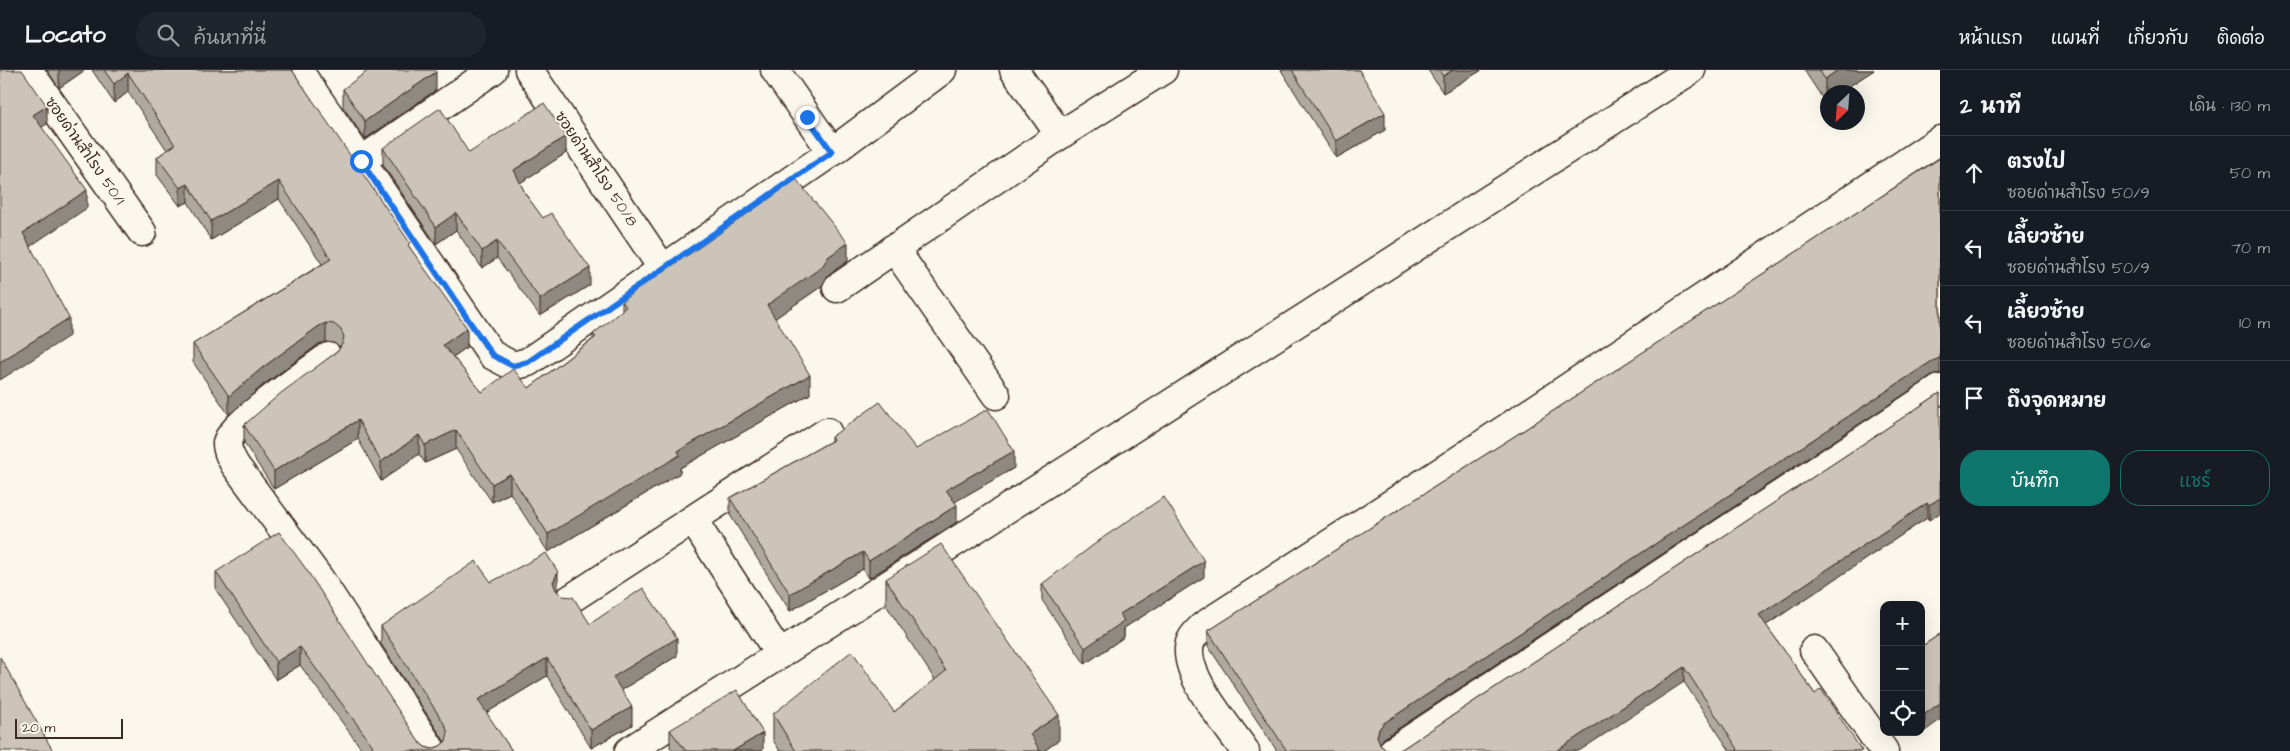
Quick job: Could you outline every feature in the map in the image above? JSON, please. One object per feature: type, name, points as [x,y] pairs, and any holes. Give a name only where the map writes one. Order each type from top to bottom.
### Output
[{"type":"street","name":"ซอยด่านสำโรง 50/1","points":[[28,70],[142,232]]},
{"type":"street","points":[[298,70],[492,355],[504,363],[513,366],[528,362],[832,152],[942,70]]},
{"type":"street","points":[[361,161],[493,70]]},
{"type":"street","name":"ซอยด่านสำโรง 50/8","points":[[529,70],[663,268]]},
{"type":"street","points":[[775,70],[832,152]]},
{"type":"street","points":[[1014,70],[1060,135]]},
{"type":"street","points":[[836,288],[1060,135],[1163,70]]},
{"type":"street","points":[[633,750],[1691,70]]},
{"type":"street","points":[[1245,751],[1204,692],[1190,663],[1189,648],[1193,636],[1203,626],[1459,460],[1940,140]]},
{"type":"street","points":[[894,248],[996,395]]},
{"type":"street","points":[[328,357],[250,416],[233,432],[227,442],[229,454],[234,465],[319,578],[432,751]]},
{"type":"street","points":[[1393,751],[1940,389]]},
{"type":"street","points":[[569,600],[827,432]]},
{"type":"street","points":[[693,520],[780,655]]},
{"type":"street","points":[[1814,650],[1884,751]]},
{"type":"building","points":[[0,70],[22,70],[47,106],[33,115],[87,190],[23,233],[69,318],[0,362]]},
{"type":"building","points":[[104,70],[292,70],[410,243],[408,245],[467,328],[443,345],[482,392],[513,369],[529,388],[596,337],[593,334],[626,307],[622,301],[647,281],[694,251],[796,179],[848,243],[828,257],[822,267],[767,305],[810,375],[678,451],[680,455],[548,534],[510,474],[492,484],[456,430],[425,445],[419,435],[381,462],[358,420],[274,471],[244,425],[281,393],[338,351],[344,337],[341,330],[334,324],[326,323],[319,326],[262,368],[229,396],[193,344],[331,259],[279,181],[211,221],[188,184],[180,188],[157,157],[175,145],[128,73],[114,84]]},
{"type":"building","points":[[369,70],[435,70],[436,72],[365,121],[343,89]]},
{"type":"building","points":[[1292,70],[1359,70],[1385,113],[1336,141]]},
{"type":"building","points":[[1439,70],[1453,70],[1443,76]]},
{"type":"building","points":[[1819,70],[1838,70],[1825,79]]},
{"type":"building","points":[[544,103],[566,136],[514,170],[526,195],[543,218],[551,213],[590,268],[540,299],[497,241],[482,251],[456,213],[436,227],[383,148],[440,108],[469,153]]},
{"type":"building","points":[[1940,158],[1940,358],[1932,361],[1384,723],[1379,729],[1377,736],[1380,745],[1386,750],[1391,751],[1287,751],[1208,631],[1521,432]]},
{"type":"building","points":[[1940,393],[1940,498],[1929,505],[1927,503],[1759,615],[1815,694],[1821,689],[1862,751],[1736,751],[1738,749],[1684,667],[1556,751],[1395,751],[1402,749]]},
{"type":"building","points":[[880,402],[916,449],[988,409],[1014,451],[946,490],[957,505],[869,561],[863,552],[790,594],[730,498],[833,440],[831,437]]},
{"type":"building","points":[[1164,497],[1204,561],[1120,614],[1124,621],[1085,648],[1042,584],[1104,537]]},
{"type":"building","points":[[279,532],[306,569],[419,742],[425,747],[432,749],[446,741],[448,733],[445,725],[381,626],[476,561],[491,582],[546,553],[558,572],[553,582],[556,590],[562,596],[573,597],[590,624],[643,588],[677,638],[613,677],[632,707],[591,730],[547,658],[478,700],[512,751],[366,751],[373,746],[300,647],[276,662],[216,572]]},
{"type":"building","points":[[941,544],[1059,715],[1030,734],[1040,751],[796,751],[773,714],[852,651],[894,712],[946,671],[886,579]]},
{"type":"building","points":[[1940,634],[1940,703],[1925,714],[1925,646]]},
{"type":"building","points":[[0,657],[53,751],[0,751]]},
{"type":"building","points":[[737,690],[763,733],[733,751],[686,751],[670,730]]},
{"type":"route","points":[[361,161],[492,355],[504,363],[513,366],[528,362],[832,152],[807,117]]}]
